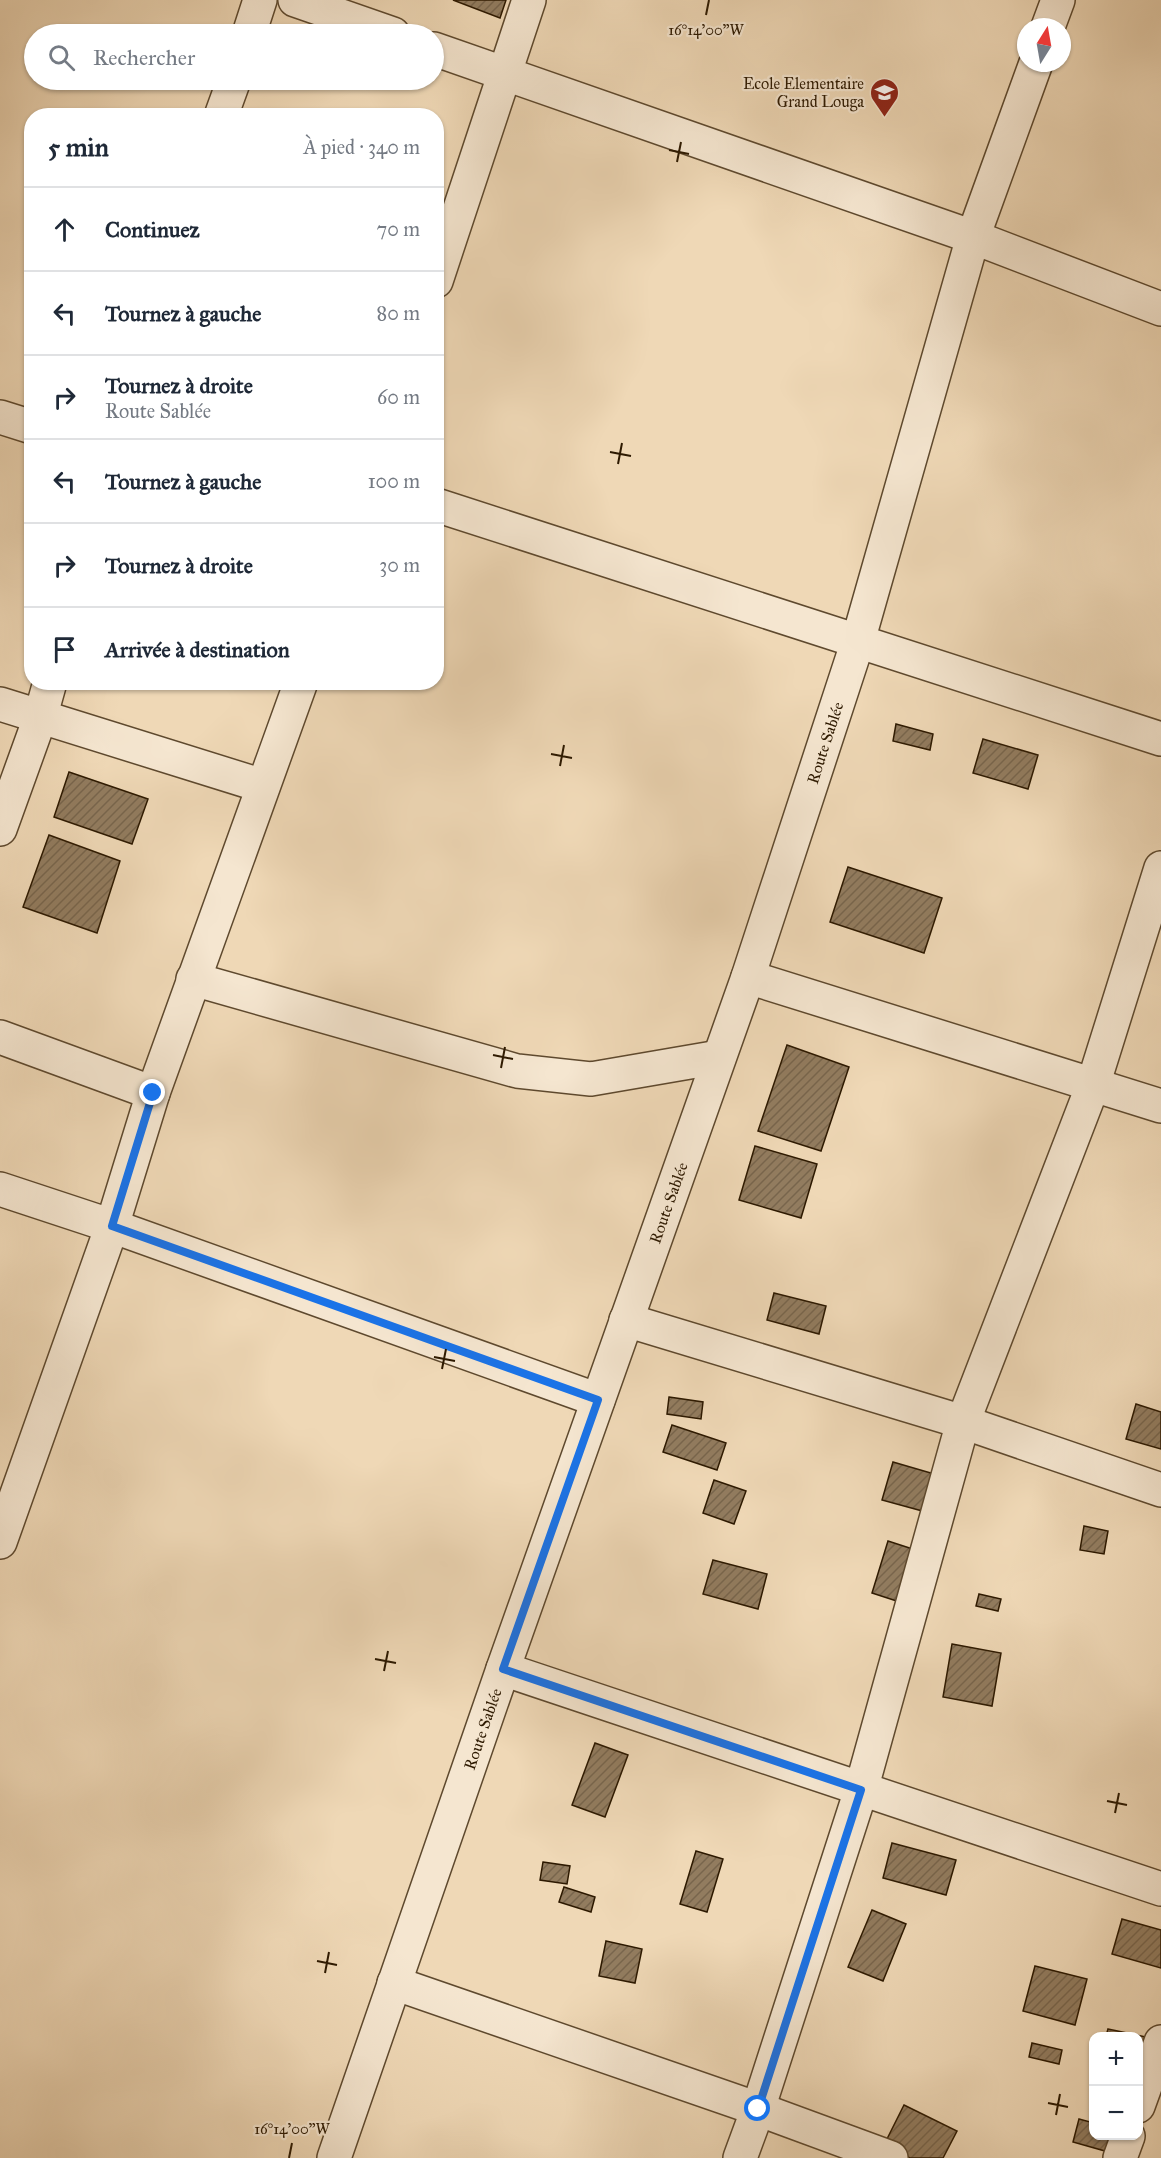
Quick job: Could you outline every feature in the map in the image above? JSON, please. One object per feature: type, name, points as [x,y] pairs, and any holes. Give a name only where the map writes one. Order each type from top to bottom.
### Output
[{"type":"street","points":[[252,24],[260,0]]},
{"type":"street","points":[[295,0],[364,24]]},
{"type":"street","points":[[444,257],[529,0]]},
{"type":"street","points":[[1051,18],[1058,0]]},
{"type":"street","points":[[444,52],[974,237],[1161,309]]},
{"type":"street","name":"Route Sablée","points":[[334,2158],[503,1669],[748,977],[858,641],[974,237],[1033,72]]},
{"type":"street","points":[[225,108],[231,90]]},
{"type":"street","points":[[0,417],[24,424]]},
{"type":"street","points":[[444,508],[1161,740]]},
{"type":"street","points":[[0,829],[48,690]]},
{"type":"street","points":[[0,1542],[112,1226],[153,1093],[298,690]]},
{"type":"street","points":[[0,704],[263,786]]},
{"type":"street","points":[[740,2158],[861,1790],[963,1422],[1093,1085],[1161,868]]},
{"type":"street","points":[[748,977],[1161,1106]]},
{"type":"street","points":[[193,979],[518,1071],[591,1079],[719,1057]]},
{"type":"street","points":[[0,1037],[153,1093]]},
{"type":"street","points":[[0,1189],[112,1226],[598,1400]]},
{"type":"street","points":[[626,1320],[963,1422],[1161,1490]]},
{"type":"street","points":[[503,1669],[1161,1889]]},
{"type":"street","points":[[394,1983],[758,2109],[891,2158]]},
{"type":"street","points":[[1143,2092],[1161,2042]]},
{"type":"street","points":[[1120,2158],[1127,2140]]},
{"type":"building","points":[[453,0],[506,0],[500,18]]},
{"type":"building","points":[[896,724],[933,734],[930,750],[893,741]]},
{"type":"building","points":[[983,739],[1038,755],[1028,789],[973,773]]},
{"type":"building","points":[[69,772],[148,799],[132,844],[54,817]]},
{"type":"building","points":[[49,835],[120,861],[97,933],[23,907]]},
{"type":"building","points":[[848,867],[942,898],[924,953],[830,922]]},
{"type":"building","points":[[787,1045],[849,1067],[821,1151],[758,1131]]},
{"type":"building","points":[[755,1146],[817,1164],[801,1218],[739,1200]]},
{"type":"building","points":[[774,1293],[826,1306],[819,1334],[767,1320]]},
{"type":"building","points":[[669,1397],[703,1402],[701,1419],[667,1414]]},
{"type":"building","points":[[1136,1404],[1161,1412],[1161,1449],[1126,1439]]},
{"type":"building","points":[[672,1425],[726,1443],[717,1470],[663,1452]]},
{"type":"building","points":[[893,1462],[948,1478],[937,1515],[882,1500]]},
{"type":"building","points":[[714,1480],[746,1491],[734,1524],[703,1513]]},
{"type":"building","points":[[1084,1526],[1108,1531],[1104,1554],[1080,1550]]},
{"type":"building","points":[[888,1541],[925,1553],[909,1605],[872,1593]]},
{"type":"building","points":[[713,1560],[767,1574],[758,1609],[703,1594]]},
{"type":"building","points":[[979,1594],[1001,1599],[998,1611],[976,1606]]},
{"type":"building","points":[[952,1644],[1001,1653],[992,1706],[943,1697]]},
{"type":"building","points":[[595,1743],[628,1755],[605,1817],[572,1805]]},
{"type":"building","points":[[892,1843],[956,1860],[946,1895],[883,1878]]},
{"type":"building","points":[[696,1851],[723,1859],[707,1912],[680,1904]]},
{"type":"building","points":[[543,1862],[570,1866],[567,1884],[540,1880]]},
{"type":"building","points":[[564,1887],[595,1897],[591,1912],[559,1902]]},
{"type":"building","points":[[872,1910],[906,1924],[883,1981],[848,1967]]},
{"type":"building","points":[[1122,1919],[1161,1930],[1161,1968],[1112,1954]]},
{"type":"building","points":[[606,1941],[642,1949],[635,1983],[599,1976]]},
{"type":"building","points":[[1035,1966],[1087,1979],[1075,2025],[1023,2011]]},
{"type":"building","points":[[1108,2029],[1122,2032],[1107,2032]]},
{"type":"building","points":[[1032,2043],[1062,2050],[1059,2064],[1029,2057]]},
{"type":"building","points":[[904,2105],[957,2131],[943,2158],[910,2158],[884,2145]]},
{"type":"building","points":[[1079,2119],[1089,2122],[1089,2140],[1109,2140],[1105,2151],[1073,2142]]},
{"type":"place","name":"Ecole Elementaire Grand Louga","points":[[885,118]]},
{"type":"route","points":[[153,1093],[112,1226],[598,1400],[503,1669],[861,1790],[758,2109]]}]
